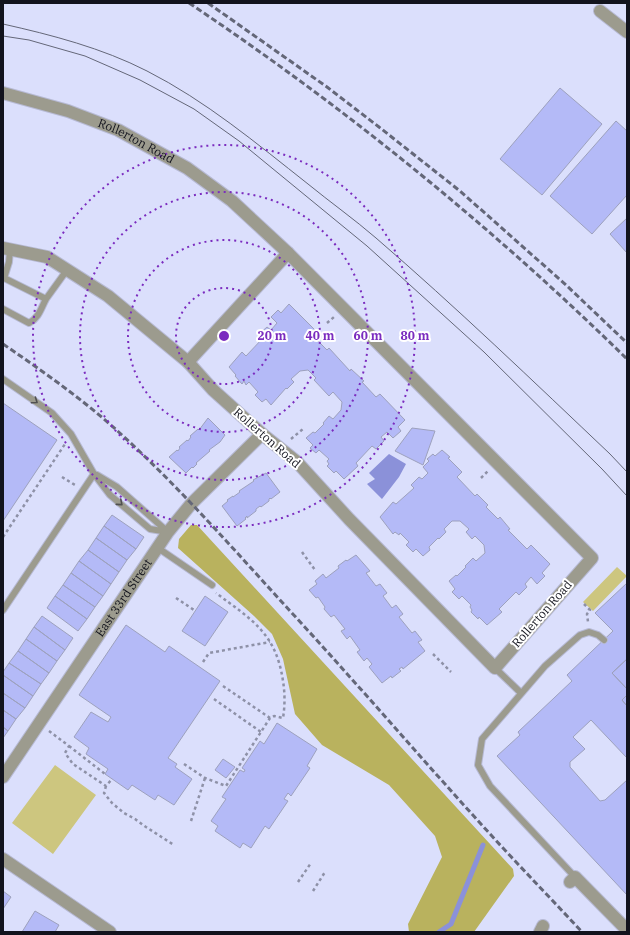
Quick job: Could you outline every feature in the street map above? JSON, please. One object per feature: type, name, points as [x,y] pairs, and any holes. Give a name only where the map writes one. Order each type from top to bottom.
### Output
[{"type":"street","points":[[600,10],[627,32]]},
{"type":"street","name":"Rollerton Road","points":[[3,93],[68,111],[118,130],[187,168],[232,201],[288,253],[592,558],[495,668],[349,519],[297,462],[262,434],[213,390],[188,362],[108,296],[47,257],[7,249]]},
{"type":"street","points":[[188,362],[288,253]]},
{"type":"street","name":"East 33rd Street","points":[[3,777],[168,532],[191,504],[262,434]]},
{"type":"street","points":[[3,859],[110,932]]},
{"type":"street","points":[[572,879],[627,930]]},
{"type":"lane","points":[[7,249],[9,262],[3,280],[46,299]]},
{"type":"lane","points":[[3,309],[29,323],[34,320],[46,299],[67,270]]},
{"type":"lane","points":[[3,379],[52,413],[71,434],[94,474],[110,495],[150,529],[168,532]]},
{"type":"lane","points":[[3,610],[94,474]]},
{"type":"lane","points":[[94,474],[117,488],[168,532]]},
{"type":"lane","points":[[158,548],[212,585]]},
{"type":"lane","points":[[572,879],[490,786],[478,765],[482,739],[545,666],[580,635],[589,632],[598,635],[604,640]]},
{"type":"lane","points":[[495,668],[521,693]]},
{"type":"path","points":[[3,537],[65,444]]},
{"type":"path","points":[[62,476],[83,491]]},
{"type":"path","points":[[302,552],[315,570]]},
{"type":"path","points":[[184,764],[205,778],[226,786],[270,718],[274,716],[283,718],[284,688],[280,665],[275,649],[265,634],[252,620],[209,588],[212,585]]},
{"type":"path","points":[[176,598],[194,610]]},
{"type":"path","points":[[584,604],[590,610],[587,614],[589,625]]},
{"type":"path","points":[[203,662],[209,653],[270,642]]},
{"type":"path","points":[[433,654],[451,672]]},
{"type":"path","points":[[223,686],[270,718]]},
{"type":"path","points":[[214,699],[261,732]]},
{"type":"path","points":[[39,723],[105,774]]},
{"type":"path","points":[[69,746],[65,753],[73,764],[106,786]]},
{"type":"path","points":[[191,821],[205,778]]},
{"type":"path","points":[[112,779],[106,786],[104,793],[112,803],[146,828],[174,845]]},
{"type":"path","points":[[298,882],[311,863]]},
{"type":"path","points":[[314,891],[325,872]]},
{"type":"shaded area","points":[[191,525],[197,525],[513,869],[514,876],[474,932],[409,932],[408,924],[442,857],[435,836],[389,785],[322,745],[295,714],[283,659],[272,634],[178,548],[179,539]]},
{"type":"shaded area","points":[[617,567],[627,576],[593,611],[583,602]]},
{"type":"shaded area","points":[[55,765],[96,795],[53,854],[12,823]]},
{"type":"water","points":[[389,454],[406,464],[399,477],[382,499],[367,484],[375,479],[369,473]]},
{"type":"building","points":[[560,88],[602,124],[542,195],[500,159]]},
{"type":"building","points":[[616,121],[627,131],[627,195],[592,234],[550,196]]},
{"type":"building","points":[[627,218],[627,253],[610,234]]},
{"type":"building","points":[[289,304],[316,331],[312,335],[327,350],[329,348],[350,371],[351,369],[364,381],[362,382],[376,397],[380,394],[405,420],[398,427],[401,431],[393,438],[387,432],[381,437],[384,441],[376,449],[372,446],[356,463],[358,466],[344,479],[336,471],[334,473],[327,466],[329,464],[327,461],[329,459],[319,450],[316,453],[310,448],[313,445],[306,438],[313,432],[315,433],[324,424],[323,423],[329,416],[333,419],[341,410],[342,402],[333,392],[329,396],[314,380],[316,378],[308,370],[300,371],[291,379],[294,382],[287,389],[286,388],[271,405],[266,399],[262,402],[255,395],[258,392],[249,382],[246,385],[244,381],[242,384],[229,367],[242,352],[246,356],[263,338],[259,334],[267,327],[271,330],[277,323],[271,317],[278,310],[281,313]]},
{"type":"building","points":[[3,403],[57,440],[3,521]]},
{"type":"building","points":[[208,418],[225,435],[220,442],[209,450],[210,451],[186,473],[169,457],[177,450],[178,451],[180,448],[179,447],[187,440],[188,441],[191,437],[190,436],[198,429],[199,430]]},
{"type":"building","points":[[412,428],[435,431],[423,465],[395,451]]},
{"type":"building","points":[[442,450],[450,457],[448,458],[462,472],[457,477],[475,496],[477,494],[488,505],[486,507],[498,519],[500,517],[510,529],[508,530],[527,549],[531,545],[550,564],[542,573],[545,576],[537,584],[531,577],[525,584],[527,587],[519,595],[516,592],[499,609],[502,612],[487,625],[471,612],[471,605],[462,596],[459,599],[452,592],[455,589],[449,581],[456,575],[457,576],[473,558],[476,561],[485,553],[484,545],[475,536],[472,539],[466,532],[469,529],[460,521],[452,521],[444,529],[446,532],[429,547],[430,550],[423,556],[416,549],[413,552],[406,545],[409,542],[400,533],[399,535],[395,532],[393,534],[380,517],[393,502],[396,504],[414,488],[411,485],[419,477],[422,479],[428,473],[423,467],[429,461],[427,459],[433,454],[435,456]]},
{"type":"building","points":[[266,473],[280,492],[271,499],[270,498],[269,501],[261,507],[260,506],[256,509],[256,511],[247,518],[247,516],[245,518],[246,519],[237,526],[222,506],[228,501],[227,500],[254,481],[253,480]]},
{"type":"building","points":[[112,515],[144,537],[136,549],[104,526]]},
{"type":"building","points":[[104,526],[136,549],[127,560],[96,538]]},
{"type":"building","points":[[96,538],[127,560],[119,572],[88,550]]},
{"type":"building","points":[[88,550],[119,572],[111,584],[79,561]]},
{"type":"building","points":[[356,555],[370,571],[366,573],[376,586],[380,584],[387,593],[383,596],[392,608],[396,605],[403,614],[399,617],[412,633],[415,631],[422,640],[418,642],[425,651],[403,669],[402,667],[399,669],[401,671],[392,678],[391,676],[382,683],[369,667],[372,664],[367,658],[364,661],[357,652],[360,650],[350,636],[347,639],[341,631],[345,629],[334,615],[331,617],[324,609],[325,607],[318,597],[316,598],[309,590],[317,584],[315,581],[323,574],[326,578],[339,568],[338,566]]},
{"type":"building","points":[[79,561],[111,584],[103,596],[71,573]]},
{"type":"building","points":[[71,573],[103,596],[95,607],[63,585]]},
{"type":"building","points":[[627,583],[627,659],[612,673],[627,689],[627,695],[622,700],[627,706],[627,758],[591,720],[573,737],[585,749],[570,762],[570,767],[600,801],[605,800],[627,780],[627,895],[497,756],[520,735],[518,732],[572,681],[567,675],[613,631],[595,613]]},
{"type":"building","points":[[63,585],[95,607],[87,619],[55,596]]},
{"type":"building","points":[[55,596],[87,619],[78,631],[47,608]]},
{"type":"building","points":[[205,596],[228,612],[205,646],[182,631]]},
{"type":"building","points":[[42,616],[73,638],[65,650],[34,627]]},
{"type":"building","points":[[126,625],[165,652],[169,646],[220,681],[168,758],[177,764],[175,767],[192,779],[174,805],[158,795],[155,800],[132,785],[128,790],[105,774],[108,769],[86,754],[89,748],[74,737],[91,712],[108,722],[111,717],[79,695]]},
{"type":"building","points":[[34,627],[65,650],[57,661],[26,639]]},
{"type":"building","points":[[26,639],[57,661],[49,673],[18,651]]},
{"type":"building","points":[[18,651],[49,673],[41,684],[9,663]]},
{"type":"building","points":[[627,659],[627,689],[612,673]]},
{"type":"building","points":[[9,663],[41,684],[33,696],[3,675],[3,672]]},
{"type":"building","points":[[3,675],[33,696],[25,708],[3,693]]},
{"type":"building","points":[[3,693],[25,708],[16,719],[3,710]]},
{"type":"building","points":[[627,695],[627,706],[622,700]]},
{"type":"building","points":[[3,710],[16,719],[8,731],[3,727]]},
{"type":"building","points":[[277,723],[317,749],[307,766],[310,768],[291,796],[288,793],[284,799],[288,801],[269,829],[265,826],[251,848],[243,843],[240,848],[215,831],[218,826],[211,821],[226,799],[222,797],[240,770],[244,772],[245,770],[242,768],[260,741],[264,744]]},
{"type":"building","points":[[3,727],[8,731],[3,738]]},
{"type":"building","points":[[223,759],[235,767],[226,778],[215,770]]},
{"type":"building","points":[[3,891],[11,897],[3,909]]},
{"type":"building","points":[[35,911],[59,925],[55,932],[22,932]]},
{"type":"waterway","points":[[439,932],[451,924],[483,845]]},
{"type":"tram line","points":[[3,24],[76,43],[130,63],[169,83],[230,123],[359,224],[406,264],[465,317],[610,454],[627,472]]},
{"type":"tram line","points":[[3,36],[29,40],[85,56],[140,80],[194,109],[239,141],[367,246],[484,352],[602,469],[627,496]]},
{"type":"railway","points":[[189,3],[305,84],[416,171],[524,262],[627,359]]},
{"type":"railway","points":[[208,3],[327,87],[460,191],[566,285],[627,343]]},
{"type":"railway","points":[[3,344],[94,410],[166,477],[318,641],[502,847],[582,932]]}]
